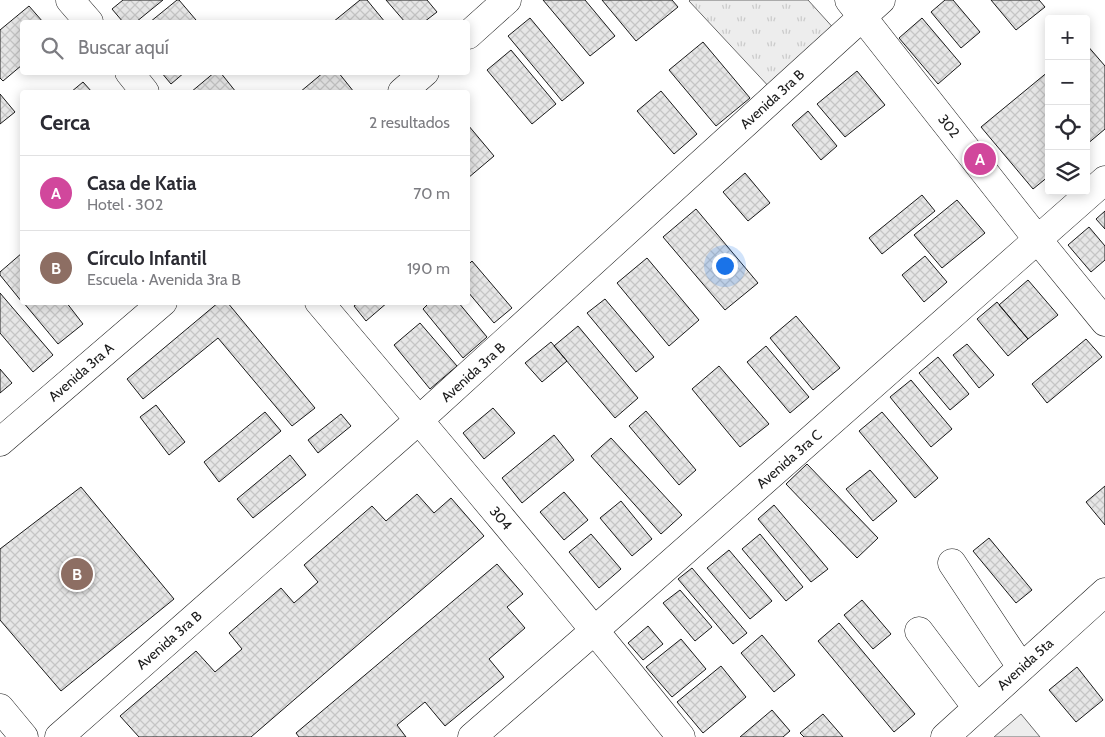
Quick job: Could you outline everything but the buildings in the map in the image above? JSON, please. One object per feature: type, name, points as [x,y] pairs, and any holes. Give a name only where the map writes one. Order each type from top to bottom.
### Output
[{"type":"street","points":[[70,0],[87,20]]},
{"type":"street","points":[[470,33],[507,0]]},
{"type":"street","name":"302","points":[[864,5],[1038,240],[1105,322]]},
{"type":"street","name":"Avenida 3ra B","points":[[59,737],[420,420],[864,5]]},
{"type":"street","points":[[131,75],[143,90]]},
{"type":"street","points":[[404,90],[422,75]]},
{"type":"street","name":"Avenida 3ra C","points":[[472,737],[1105,180]]},
{"type":"street","name":"Avenida 3ra A","points":[[0,442],[160,305]]},
{"type":"street","name":"304","points":[[321,305],[420,420],[595,630],[681,737]]},
{"type":"street","points":[[952,563],[1021,667]]},
{"type":"street","name":"Avenida 5ta","points":[[945,737],[1105,592]]},
{"type":"street","points":[[919,631],[977,708]]},
{"type":"street","points":[[0,708],[24,737]]},
{"type":"green space","points":[[690,0],[808,0],[837,32],[772,90]]},
{"type":"green space","points":[[1021,714],[1040,737],[994,737]]},
{"type":"place","name":"Casa de Katia","points":[[980,159]]},
{"type":"place","name":"Círculo Infantil","points":[[77,574]]}]
